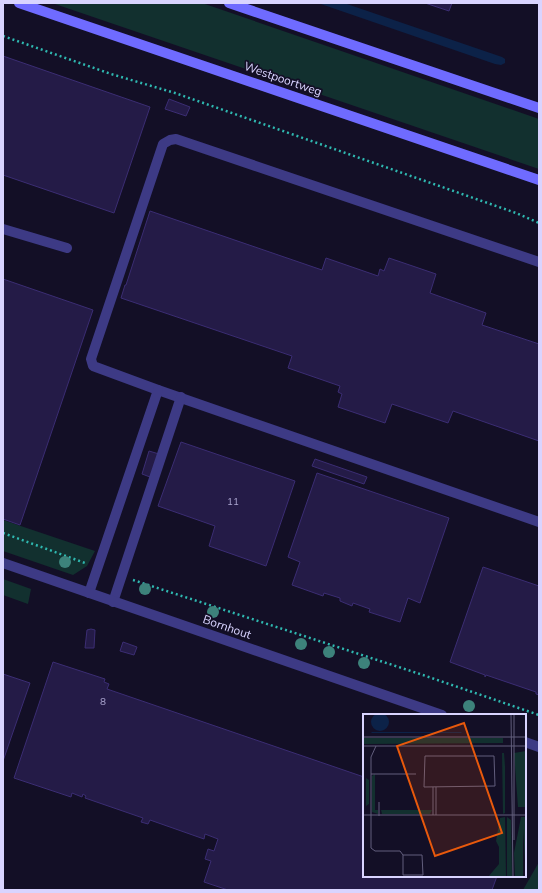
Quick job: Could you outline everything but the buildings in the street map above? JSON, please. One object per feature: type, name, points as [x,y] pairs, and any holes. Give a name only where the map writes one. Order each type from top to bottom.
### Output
[{"type":"main road","name":"Westpoortweg","points":[[19,3],[539,180]]},
{"type":"main road","points":[[229,3],[539,108]]},
{"type":"street","points":[[539,262],[176,140],[170,140],[164,144],[91,359],[93,366],[158,390],[539,522]]},
{"type":"street","points":[[3,229],[66,248]]},
{"type":"street","points":[[89,592],[158,390]]},
{"type":"street","points":[[113,602],[181,397]]},
{"type":"street","name":"Bornhout","points":[[3,563],[439,714]]},
{"type":"street","points":[[526,742],[539,747]]},
{"type":"path","points":[[3,36],[111,74],[175,93],[516,213],[539,223]]},
{"type":"path","points":[[3,533],[98,568]]},
{"type":"path","points":[[122,576],[415,672],[539,715]]},
{"type":"green space","points":[[52,3],[202,3],[539,119],[539,169]]},
{"type":"green space","points":[[3,520],[95,551],[87,566],[73,575],[3,551]]},
{"type":"green space","points":[[3,579],[31,589],[28,604],[3,595]]},
{"type":"green space","points":[[539,862],[539,890],[523,890]]},
{"type":"water","points":[[318,3],[344,3],[502,57],[505,59],[505,63],[501,65],[495,64]]}]
